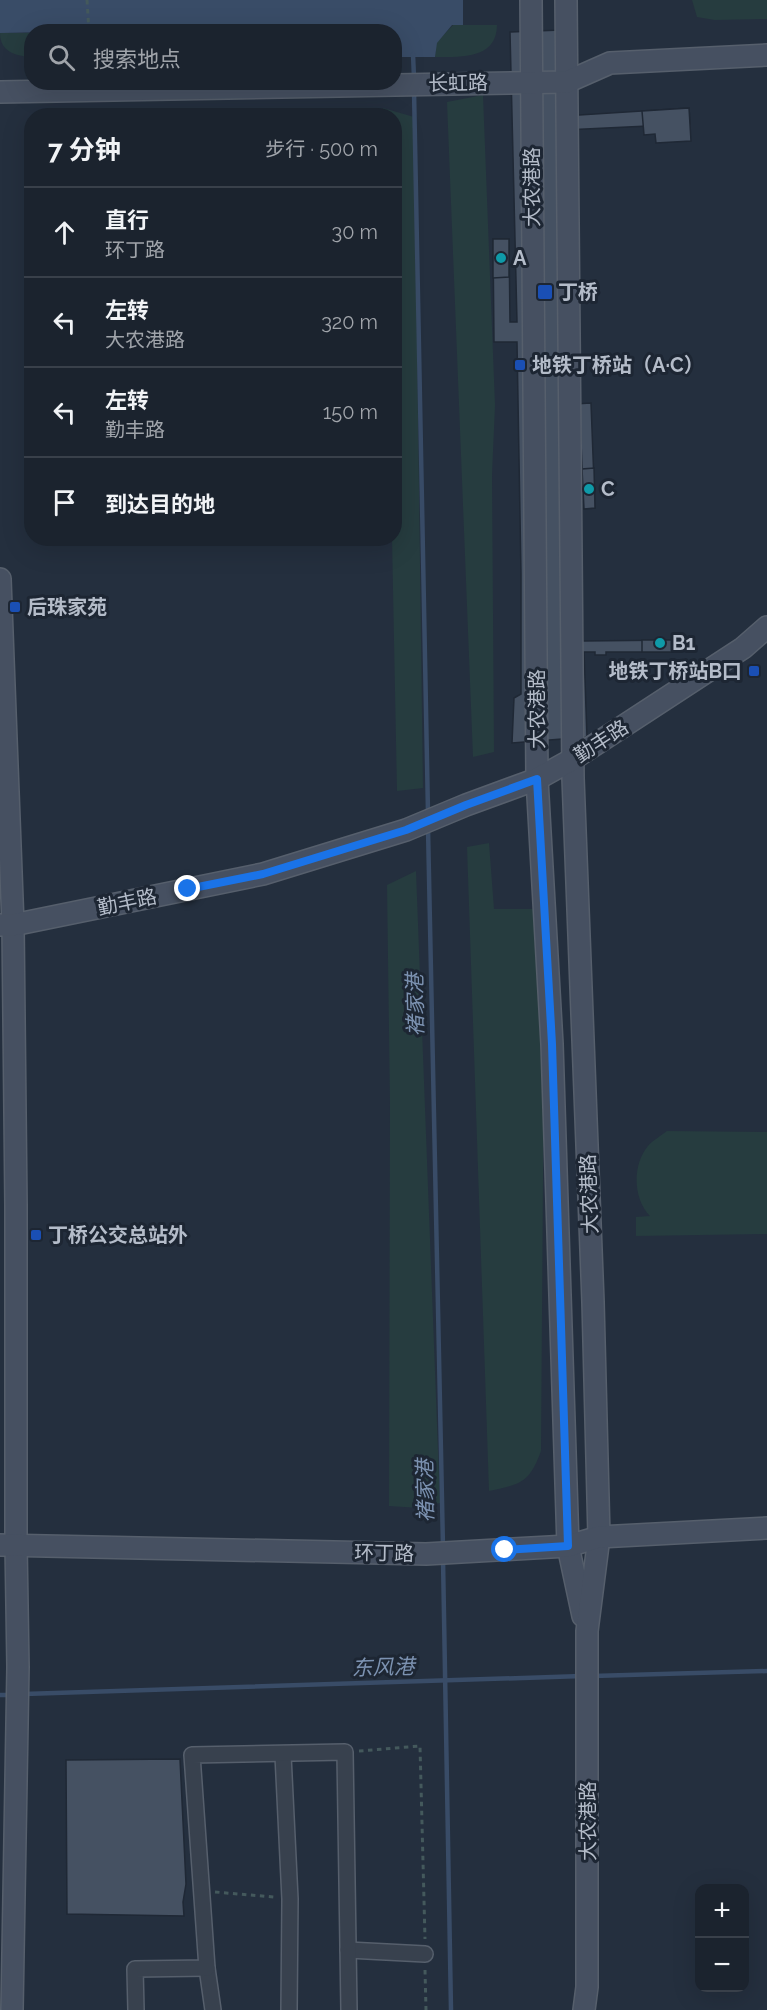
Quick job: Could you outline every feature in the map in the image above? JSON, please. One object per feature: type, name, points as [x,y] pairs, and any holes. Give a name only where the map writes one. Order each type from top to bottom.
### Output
[{"type":"main road","name":"大农港路","points":[[531,0],[537,779],[552,1044],[568,1546],[587,1631]]},
{"type":"main road","name":"大农港路","points":[[566,0],[573,759],[593,1302],[599,1537],[587,1631],[587,1987],[584,2010]]},
{"type":"main road","name":"长虹路","points":[[402,84],[567,82],[610,63],[767,55]]},
{"type":"main road","name":"长虹路","points":[[0,92],[101,90]]},
{"type":"main road","points":[[0,579],[6,925],[16,1205],[8,1544],[18,1667],[12,2010]]},
{"type":"main road","name":"勤丰路","points":[[6,925],[263,874],[406,830],[537,779],[573,759],[743,648],[767,627]]},
{"type":"main road","name":"环丁路","points":[[8,1544],[426,1554],[568,1546],[599,1537],[767,1528]]},
{"type":"street","points":[[213,2010],[207,1968],[192,1755],[345,1752],[349,2010]]},
{"type":"street","points":[[283,1755],[290,1899],[289,2010]]},
{"type":"street","points":[[348,1950],[425,1954]]},
{"type":"street","points":[[136,2010],[135,1969],[207,1968]]},
{"type":"path","points":[[87,0],[88,24]]},
{"type":"path","points":[[345,1752],[420,1746],[426,2010]]},
{"type":"path","points":[[201,1891],[290,1899]]},
{"type":"green space","points":[[692,0],[767,0],[767,19],[715,20],[697,17]]},
{"type":"green space","points":[[453,25],[497,25],[491,44],[484,50],[466,56],[435,57],[436,43]]},
{"type":"green space","points":[[0,33],[24,33],[24,56],[6,49]]},
{"type":"green space","points":[[483,95],[495,405],[492,475],[494,752],[473,757],[447,102]]},
{"type":"green space","points":[[402,114],[414,117],[423,788],[397,791],[392,546],[402,546]]},
{"type":"green space","points":[[489,843],[494,909],[545,909],[541,1451],[532,1470],[522,1481],[489,1491],[467,847]]},
{"type":"green space","points":[[416,871],[440,1503],[420,1508],[389,1506],[390,1104],[387,885]]},
{"type":"green space","points":[[667,1131],[767,1132],[767,1234],[636,1236],[636,1217],[650,1216],[640,1201],[637,1182],[639,1163],[648,1146]]},
{"type":"water","points":[[0,0],[463,0],[463,25],[452,25],[437,43],[435,57],[402,57],[402,24],[24,24],[24,33],[0,33]]},
{"type":"building","name":"丁桥","points":[[561,30],[564,116],[689,108],[690,124],[565,130],[575,404],[591,403],[595,508],[584,509],[580,421],[575,421],[583,641],[677,640],[678,652],[606,652],[606,655],[595,655],[595,652],[584,652],[587,737],[512,743],[514,698],[521,694],[517,342],[494,342],[493,239],[509,239],[510,322],[517,322],[510,32]]},
{"type":"building","points":[[689,108],[691,141],[656,143],[655,134],[644,135],[642,111]]},
{"type":"building","name":"A","points":[[493,239],[509,239],[509,277],[493,278]]},
{"type":"building","name":"C","points":[[594,468],[595,508],[584,509],[582,469]]},
{"type":"building","name":"B1","points":[[642,640],[677,640],[678,652],[642,652]]},
{"type":"building","points":[[180,1759],[186,1884],[183,1902],[184,1916],[67,1914],[66,1760]]},
{"type":"waterway","name":"褚家港","points":[[413,54],[414,78]]},
{"type":"waterway","name":"褚家港","points":[[414,90],[428,813]]},
{"type":"waterway","name":"褚家港","points":[[428,828],[443,1548]]},
{"type":"waterway","name":"褚家港","points":[[443,1559],[451,2010]]},
{"type":"waterway","name":"东风港","points":[[593,1676],[767,1671]]},
{"type":"waterway","name":"东风港","points":[[24,1694],[582,1676]]},
{"type":"waterway","name":"东风港","points":[[0,1695],[12,1695]]},
{"type":"place","name":"A","points":[[501,258]]},
{"type":"place","name":"丁桥","points":[[545,292]]},
{"type":"place","name":"地铁丁桥站（A·C）","points":[[520,365]]},
{"type":"place","name":"C","points":[[589,489]]},
{"type":"place","name":"后珠家苑","points":[[15,607]]},
{"type":"place","name":"B1","points":[[660,643]]},
{"type":"place","name":"地铁丁桥站B口","points":[[754,671]]},
{"type":"place","name":"丁桥公交总站外","points":[[36,1235]]},
{"type":"route","points":[[188,889],[263,874],[406,830],[537,779],[552,1044],[568,1546],[505,1550]]}]
